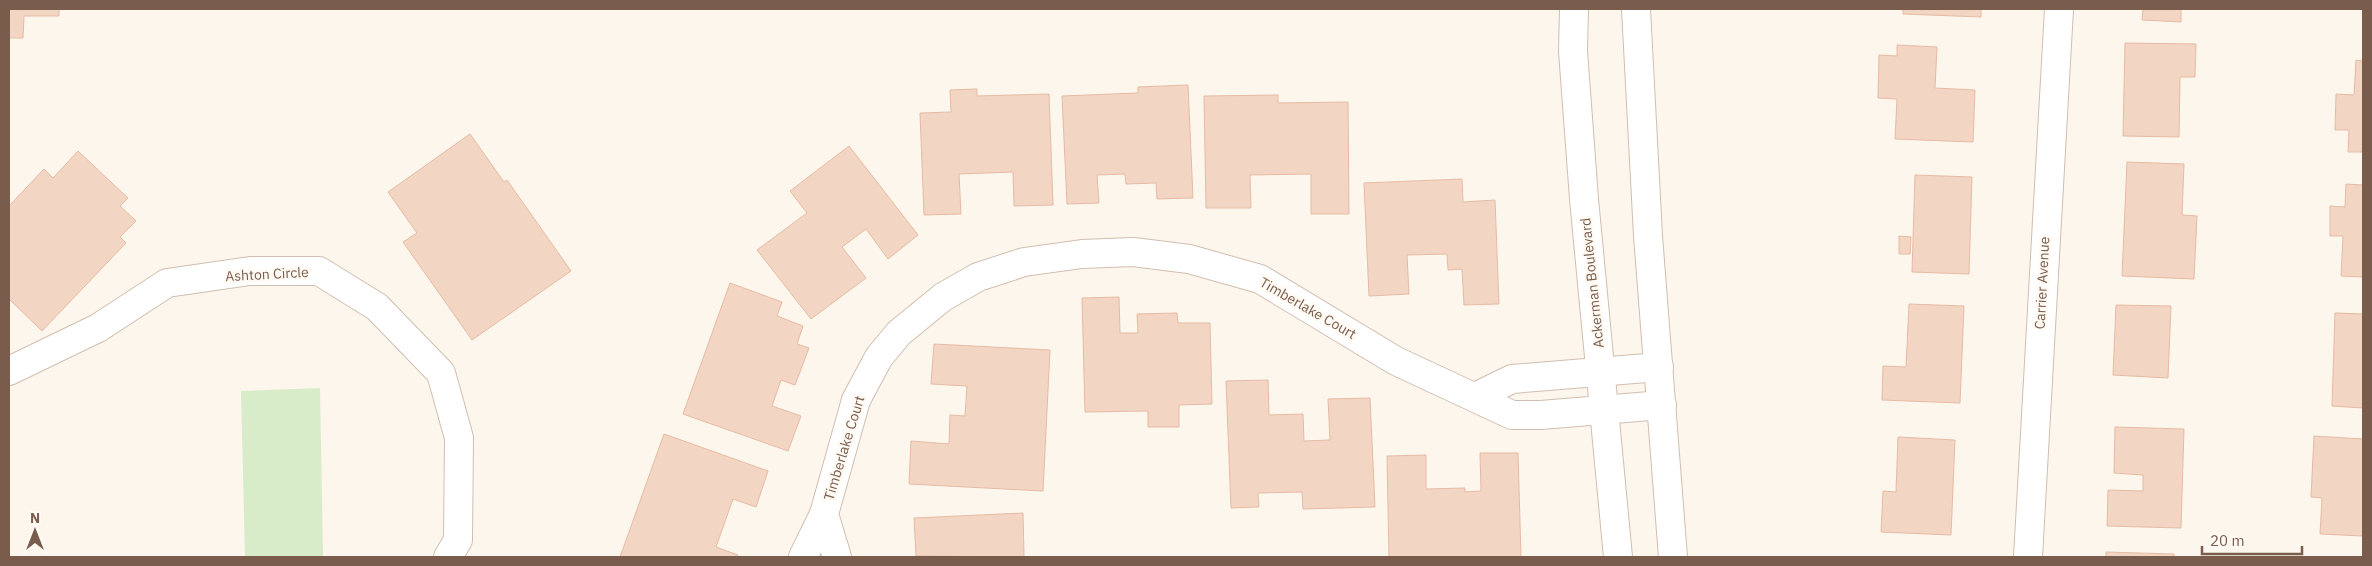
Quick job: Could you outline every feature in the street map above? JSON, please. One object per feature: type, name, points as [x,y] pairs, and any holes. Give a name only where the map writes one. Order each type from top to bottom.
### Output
[{"type":"street","name":"Ackerman Boulevard","points":[[1574,9],[1573,51],[1581,159],[1618,557]]},
{"type":"street","points":[[1636,9],[1648,236],[1673,557]]},
{"type":"street","name":"Carrier Avenue","points":[[2028,557],[2059,9]]},
{"type":"street","name":"Timberlake Court","points":[[803,557],[824,514],[856,400],[879,357],[899,333],[943,297],[978,277],[1024,262],[1082,254],[1133,252],[1188,258],[1260,279],[1396,361],[1512,415],[1541,415],[1662,405]]},
{"type":"street","name":"Ashton Circle","points":[[9,371],[98,328],[167,283],[250,271],[319,271],[377,307],[441,373],[459,438],[458,540],[448,557]]},
{"type":"street","points":[[1475,397],[1512,379],[1659,367]]},
{"type":"street","name":"Timberlake Court","points":[[824,514],[837,557]]},
{"type":"green space","points":[[320,388],[323,557],[245,557],[241,391]]},
{"type":"building","points":[[9,9],[59,9],[59,16],[24,16],[23,38],[9,38]]},
{"type":"building","points":[[1903,9],[1981,9],[1981,17],[1903,14]]},
{"type":"building","points":[[2143,9],[2181,9],[2181,22],[2142,20]]},
{"type":"building","points":[[2125,43],[2196,44],[2195,77],[2180,77],[2179,137],[2123,136]]},
{"type":"building","points":[[1897,45],[1937,47],[1935,88],[1975,90],[1973,142],[1895,139],[1897,99],[1878,98],[1879,55],[1897,56]]},
{"type":"building","points":[[2356,60],[2363,61],[2363,152],[2348,152],[2349,130],[2335,130],[2336,94],[2354,95]]},
{"type":"building","points":[[1188,85],[1193,198],[1157,199],[1156,183],[1126,184],[1125,174],[1097,175],[1099,203],[1067,204],[1062,96],[1138,93],[1138,87]]},
{"type":"building","points":[[977,89],[977,96],[1049,94],[1053,205],[1014,206],[1013,172],[959,174],[961,214],[924,215],[920,113],[951,112],[950,90]]},
{"type":"building","points":[[1278,95],[1278,103],[1348,102],[1349,214],[1311,214],[1311,174],[1250,175],[1251,208],[1206,208],[1204,96]]},
{"type":"building","points":[[470,134],[504,182],[507,180],[571,271],[472,340],[403,242],[417,233],[388,192]]},
{"type":"building","points":[[849,146],[918,235],[888,259],[866,229],[842,247],[866,278],[811,319],[757,250],[807,213],[790,191]]},
{"type":"building","points":[[78,151],[128,198],[120,206],[136,221],[120,237],[126,243],[42,331],[9,299],[9,206],[44,169],[53,178]]},
{"type":"building","points":[[2127,162],[2184,164],[2182,215],[2197,216],[2194,279],[2122,276]]},
{"type":"building","points":[[1915,175],[1972,177],[1969,274],[1912,272]]},
{"type":"building","points":[[1462,179],[1463,202],[1495,200],[1499,304],[1464,305],[1462,269],[1448,270],[1447,254],[1407,255],[1409,294],[1369,296],[1364,183]]},
{"type":"building","points":[[2346,184],[2363,185],[2363,277],[2341,276],[2343,236],[2330,236],[2330,206],[2345,207]]},
{"type":"building","points":[[1899,236],[1911,237],[1910,254],[1899,254]]},
{"type":"building","points":[[730,283],[782,302],[777,316],[803,326],[797,344],[809,348],[795,385],[781,380],[772,406],[801,416],[788,451],[683,414]]},
{"type":"building","points":[[1119,297],[1120,333],[1138,333],[1137,314],[1177,313],[1178,323],[1210,323],[1212,404],[1179,405],[1179,427],[1148,427],[1148,411],[1085,412],[1082,298]]},
{"type":"building","points":[[1909,304],[1964,306],[1960,403],[1882,400],[1883,366],[1906,367]]},
{"type":"building","points":[[2116,305],[2171,306],[2168,378],[2113,375]]},
{"type":"building","points":[[2335,313],[2363,314],[2363,408],[2332,406]]},
{"type":"building","points":[[934,344],[1050,350],[1043,491],[909,484],[911,441],[949,444],[950,415],[965,416],[967,386],[931,384]]},
{"type":"building","points":[[1268,380],[1269,415],[1303,414],[1304,441],[1330,440],[1328,399],[1370,398],[1375,507],[1303,509],[1302,492],[1258,493],[1259,507],[1231,508],[1226,381]]},
{"type":"building","points":[[2115,427],[2184,429],[2181,528],[2107,526],[2108,490],[2143,491],[2143,475],[2114,473]]},
{"type":"building","points":[[664,434],[768,471],[756,507],[733,499],[716,547],[738,555],[737,557],[620,557]]},
{"type":"building","points":[[2314,436],[2363,439],[2363,536],[2320,534],[2322,498],[2311,497]]},
{"type":"building","points":[[1898,437],[1955,440],[1951,535],[1881,532],[1883,491],[1896,492]]},
{"type":"building","points":[[1480,453],[1518,453],[1521,557],[1389,557],[1387,456],[1426,455],[1426,489],[1465,488],[1465,492],[1481,491]]},
{"type":"building","points":[[1023,513],[1024,557],[916,556],[914,518]]},
{"type":"building","points":[[2106,552],[2174,554],[2174,557],[2106,557]]}]
